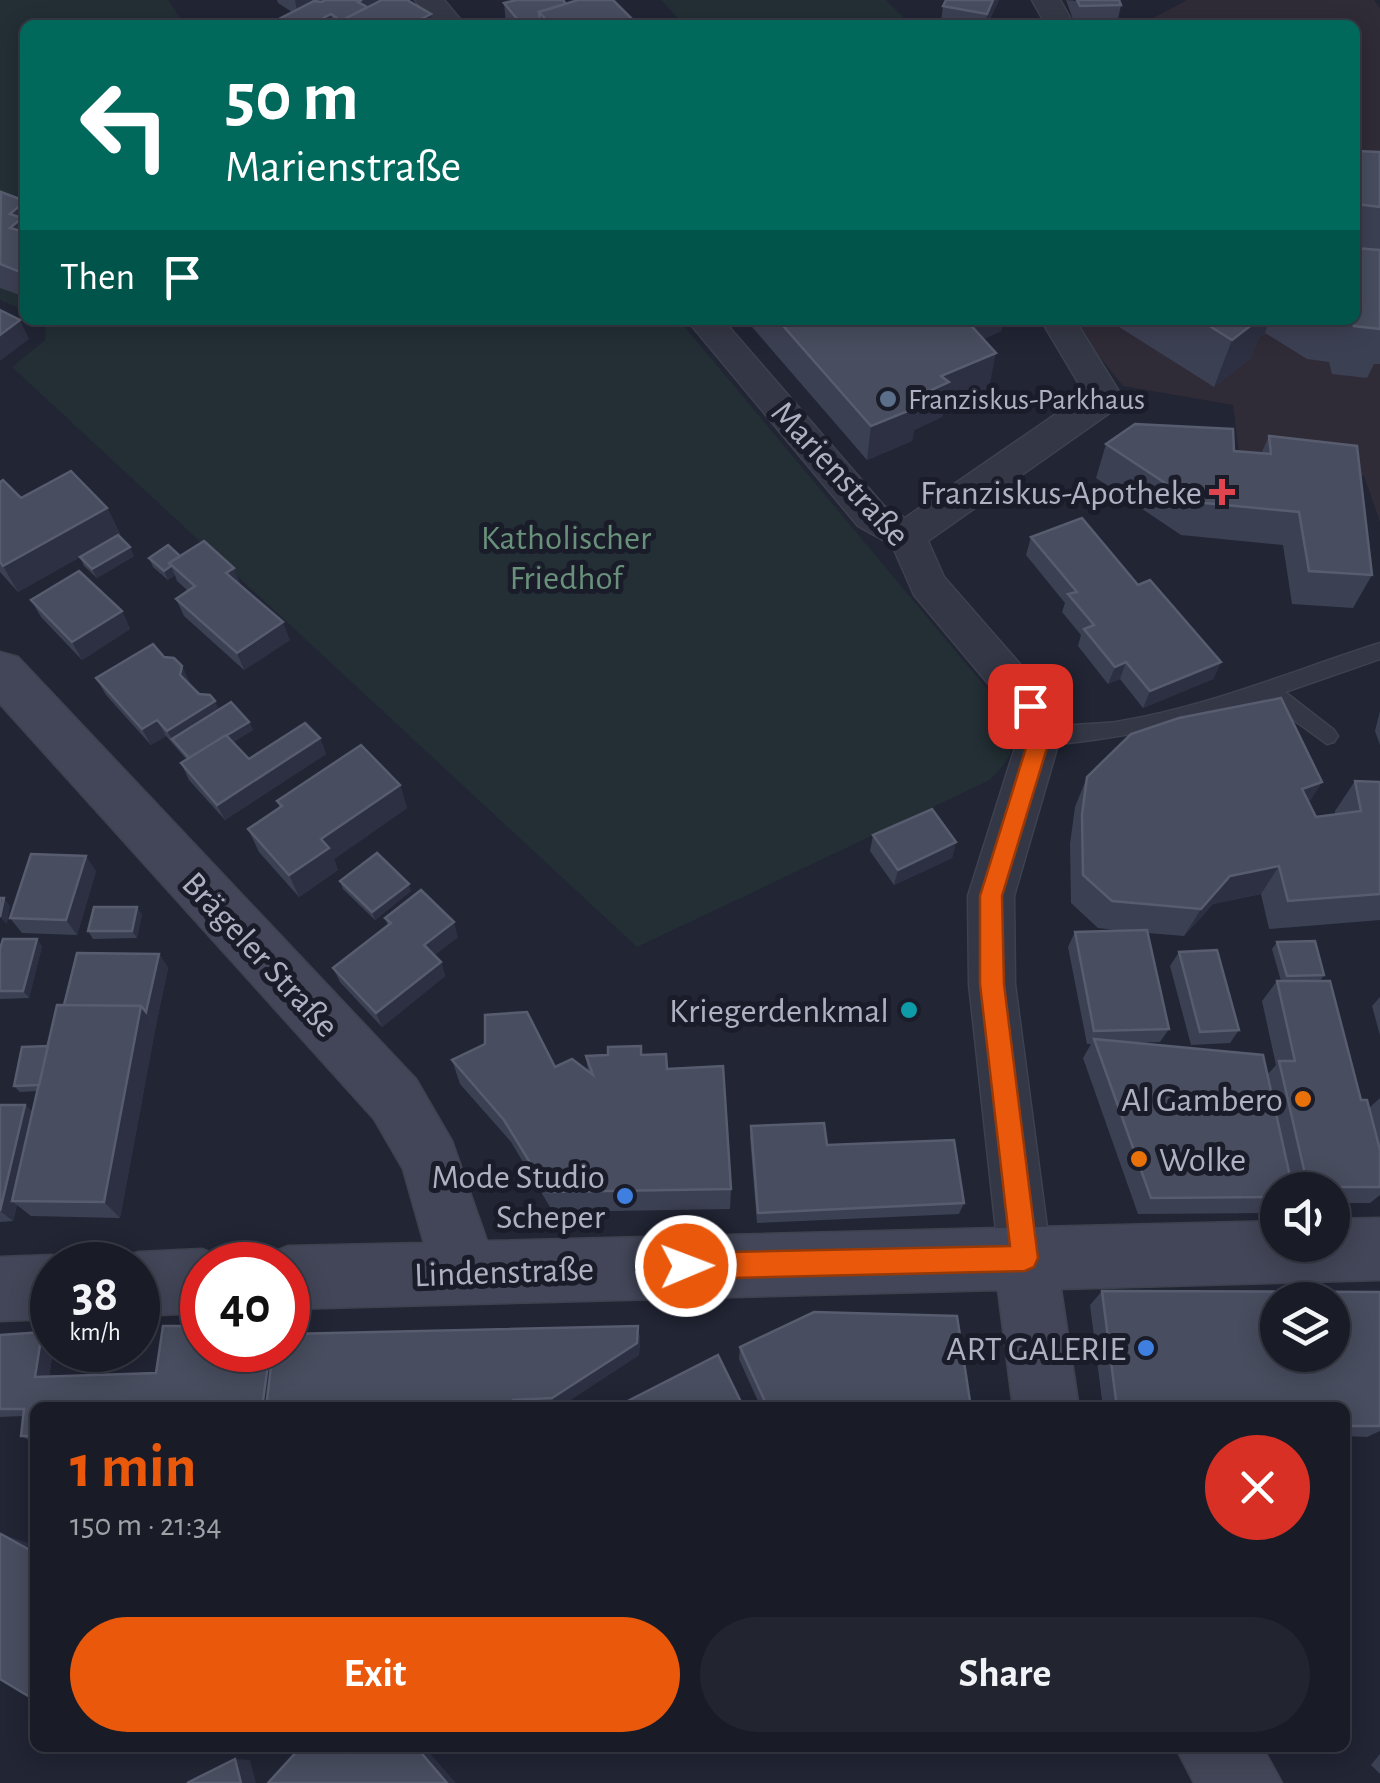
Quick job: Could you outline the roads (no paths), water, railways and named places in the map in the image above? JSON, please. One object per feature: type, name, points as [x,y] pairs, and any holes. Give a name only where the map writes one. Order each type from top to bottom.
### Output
[{"type":"street","points":[[429,0],[447,20]]},
{"type":"street","name":"Marienstraße","points":[[708,325],[872,516],[908,536],[928,585],[1030,706],[1039,738]]},
{"type":"street","points":[[908,536],[1105,398],[1061,325]]},
{"type":"street","name":"Brägeler Straße","points":[[0,671],[394,1099],[424,1141],[444,1189],[462,1271]]},
{"type":"street","points":[[1039,738],[991,896],[992,984],[1045,1402]]},
{"type":"street","name":"Lindenstraße","points":[[310,1277],[1380,1250]]},
{"type":"street","points":[[0,1289],[30,1288]]},
{"type":"street","points":[[1217,1752],[1244,1783]]},
{"type":"lane","points":[[1039,738],[1114,732],[1201,713],[1380,651]]},
{"type":"lane","points":[[1268,690],[1327,736]]},
{"type":"place","name":"Franziskus-Parkhaus","points":[[888,399]]},
{"type":"place","name":"Franziskus-Apotheke","points":[[1222,492]]},
{"type":"place","name":"Kriegerdenkmal","points":[[909,1010]]},
{"type":"place","name":"Al Gambero","points":[[1303,1099]]},
{"type":"place","name":"Wolke","points":[[1139,1159]]},
{"type":"place","name":"Mode Studio Scheper","points":[[625,1196]]},
{"type":"place","name":"ART GALERIE","points":[[1146,1348]]},
{"type":"park label","name":"Katholischer Friedhof","points":[[566,557]]}]
